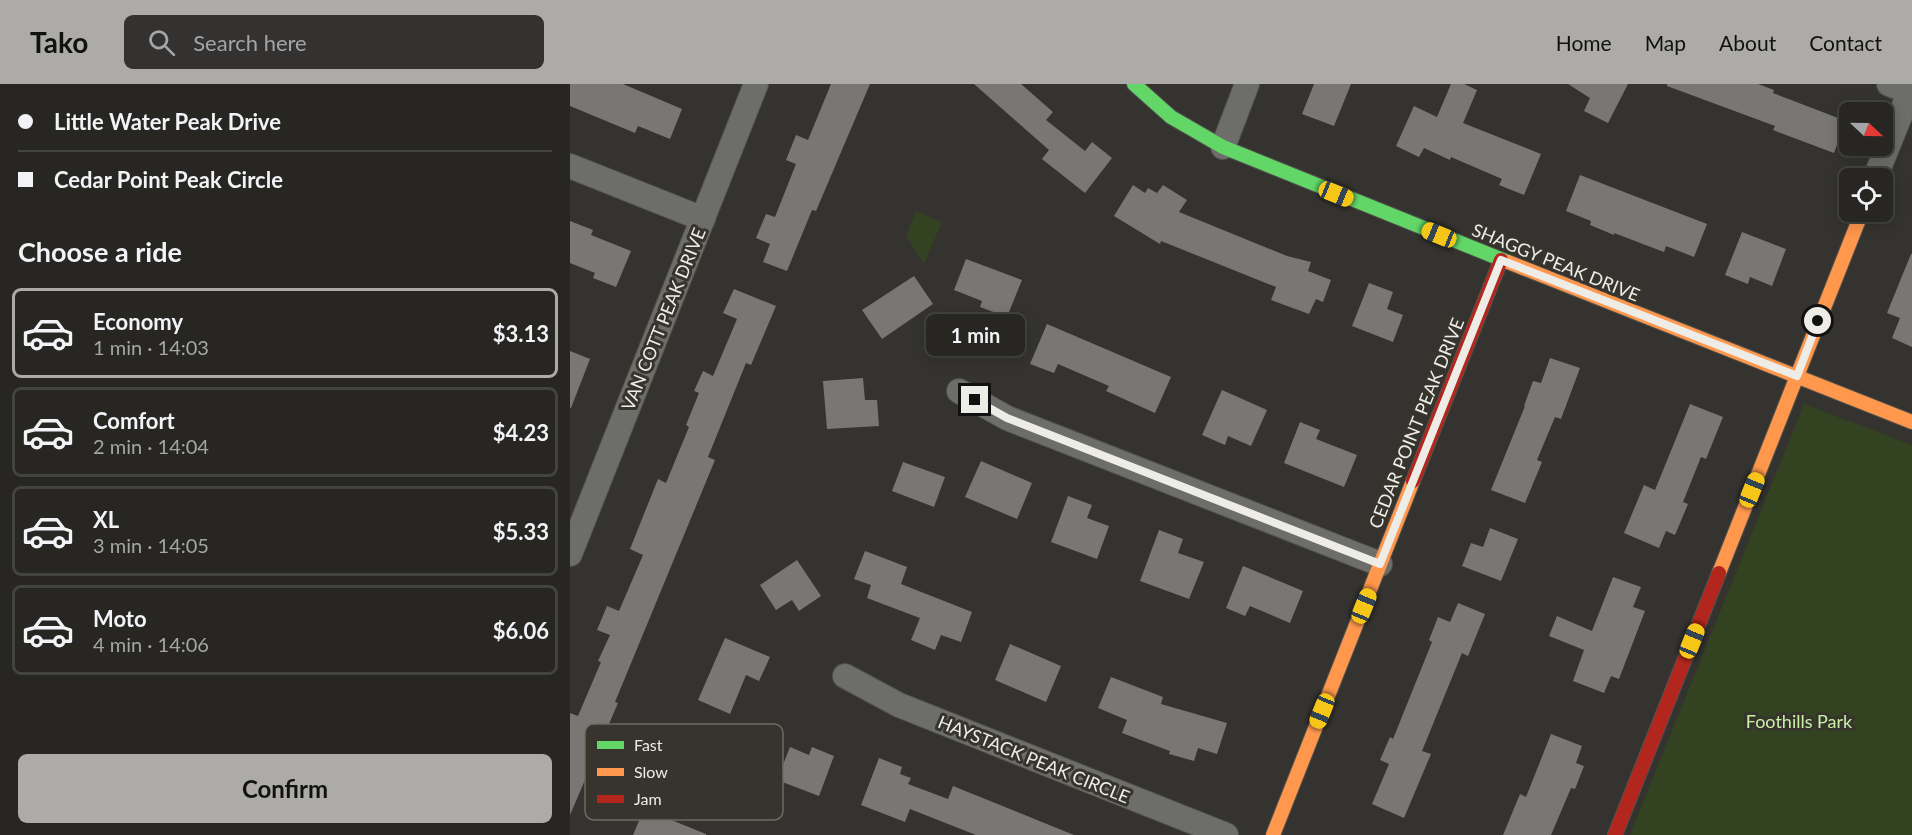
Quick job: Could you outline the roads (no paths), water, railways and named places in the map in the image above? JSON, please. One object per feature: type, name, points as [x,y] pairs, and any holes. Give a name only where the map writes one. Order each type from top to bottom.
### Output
[{"type":"street","name":"VAN COTT PEAK DRIVE","points":[[570,554],[575,527],[703,219],[756,84]]},
{"type":"street","name":"SHAGGY PEAK DRIVE","points":[[1134,84],[1171,117],[1223,147],[1254,161],[1912,422]]},
{"type":"street","points":[[1223,147],[1247,84]]},
{"type":"street","points":[[1878,168],[1904,87]]},
{"type":"street","points":[[570,166],[703,219]]},
{"type":"street","points":[[1615,835],[1858,222]]},
{"type":"street","name":"CEDAR POINT PEAK DRIVE","points":[[1273,835],[1501,260]]},
{"type":"street","points":[[959,391],[1007,418],[1380,564]]},
{"type":"street","name":"HAYSTACK PEAK CIRCLE","points":[[845,676],[899,705],[1226,835]]},
{"type":"park label","name":"Foothills Park","points":[[1799,721]]}]
